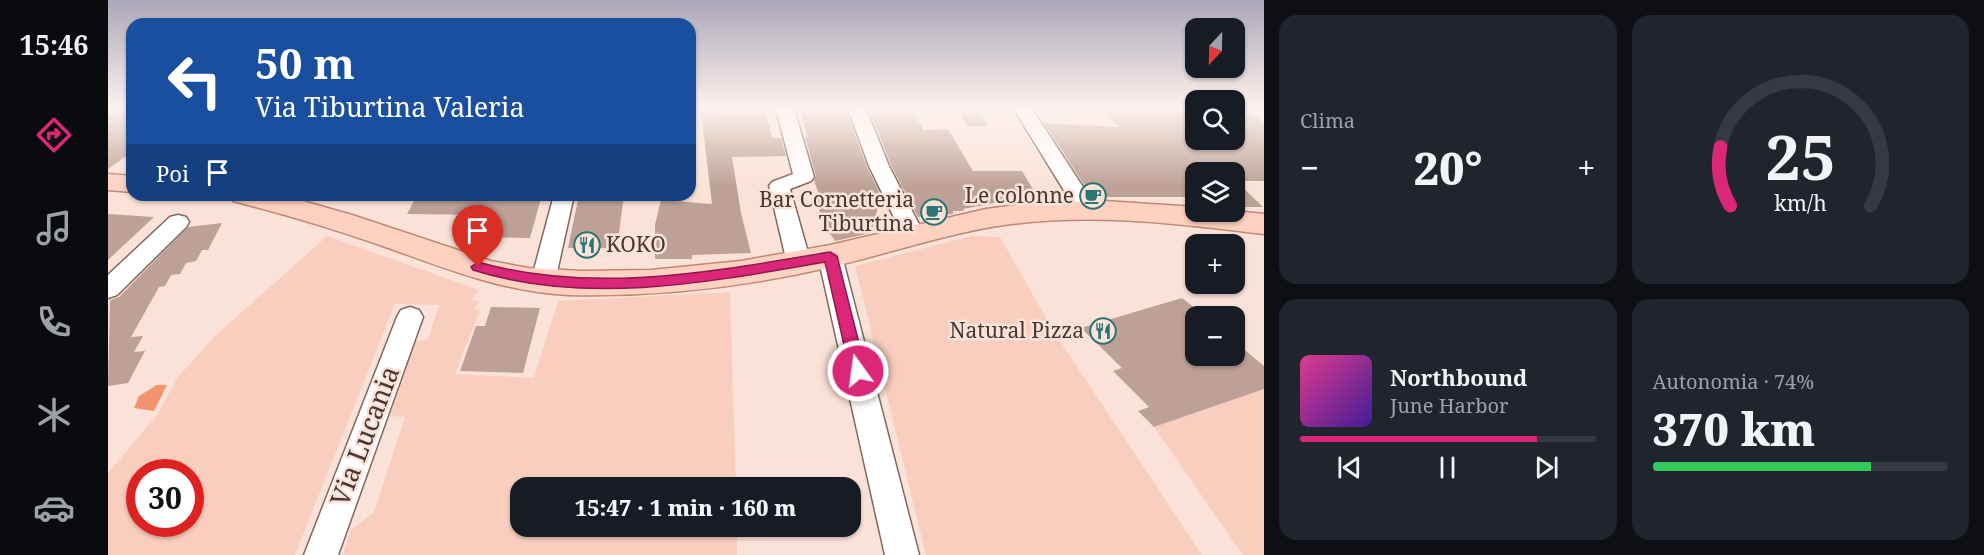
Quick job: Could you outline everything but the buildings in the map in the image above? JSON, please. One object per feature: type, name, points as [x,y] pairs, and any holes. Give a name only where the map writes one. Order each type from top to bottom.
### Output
[{"type":"main road","points":[[108,182],[126,184]]},
{"type":"main road","points":[[275,201],[501,275],[543,281],[622,283],[684,279],[799,263],[913,234],[1008,215],[1087,210],[1177,215],[1264,224]]},
{"type":"street","points":[[792,135],[804,177],[779,186],[799,263]]},
{"type":"street","points":[[867,135],[879,166],[913,234]]},
{"type":"street","points":[[1039,135],[1087,210]]},
{"type":"street","points":[[543,281],[563,201]]},
{"type":"street","points":[[108,289],[178,222]]},
{"type":"street","points":[[830,256],[902,555]]},
{"type":"street","name":"Via Lucania","points":[[321,555],[410,317]]},
{"type":"shaded area","points":[[327,236],[479,290],[472,299],[479,302],[474,309],[480,310],[455,374],[534,378],[558,301],[730,292],[736,477],[510,477],[510,537],[737,537],[737,555],[343,555],[350,531],[374,512],[405,417],[390,416],[416,341],[428,340],[439,305],[395,304],[295,555],[108,555],[108,473],[157,415],[178,377],[214,337]]},
{"type":"shaded area","points":[[972,236],[1000,237],[1054,332],[1202,555],[926,555],[855,266]]},
{"type":"shaded area","points":[[157,385],[167,385],[154,411],[134,408],[139,396]]},
{"type":"shaded area","points":[[1264,389],[1264,555],[1243,555],[1154,427]]},
{"type":"place","name":"Le colonne","points":[[1093,196]]},
{"type":"place","name":"Bar Cornetteria Tiburtina","points":[[934,212]]},
{"type":"place","name":"KOKO","points":[[587,245]]},
{"type":"place","name":"Natural Pizza","points":[[1103,331]]},
{"type":"route","points":[[478,267],[507,276],[553,282],[622,283],[684,279],[760,270],[830,256],[858,371]]}]
